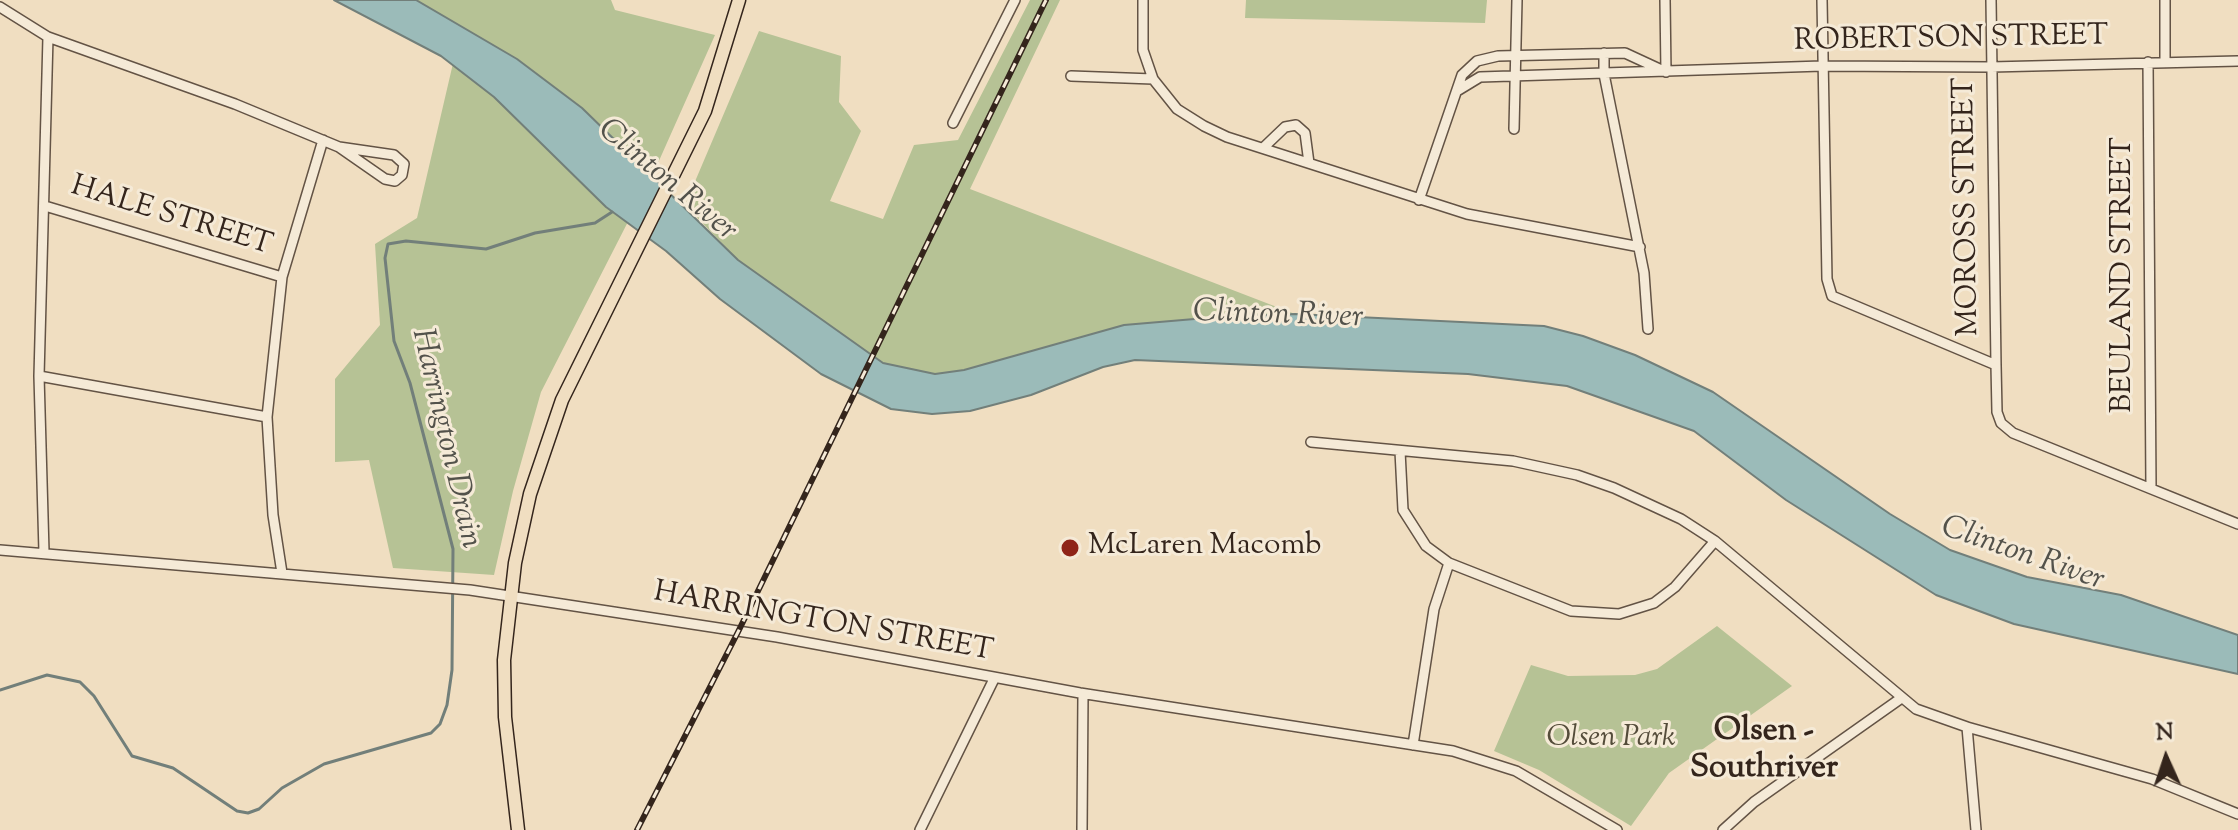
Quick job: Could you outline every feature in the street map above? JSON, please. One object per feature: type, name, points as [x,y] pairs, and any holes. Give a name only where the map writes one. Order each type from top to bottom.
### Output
[{"type":"main road","points":[[518,830],[504,698],[511,596],[522,523],[547,435],[578,363],[674,178],[713,92],[739,0]]},
{"type":"street","points":[[953,123],[1015,0]]},
{"type":"street","points":[[1143,0],[1143,50],[1153,79],[1171,103],[1190,118],[1227,137],[1419,200],[1512,224],[1640,247]]},
{"type":"street","points":[[1514,129],[1517,0]]},
{"type":"street","points":[[1665,0],[1666,72]]},
{"type":"street","points":[[1822,0],[1827,279],[1832,296],[1996,365]]},
{"type":"street","name":"MOROSS STREET","points":[[1991,0],[1997,412],[2009,430],[2238,524]]},
{"type":"street","points":[[2165,0],[2165,61]]},
{"type":"street","points":[[0,7],[48,37],[235,104],[339,147],[385,179],[395,181],[402,175],[404,164],[394,155],[339,147]]},
{"type":"street","points":[[44,552],[39,376],[48,37]]},
{"type":"street","points":[[1604,53],[1604,74],[1640,247],[1648,329]]},
{"type":"street","name":"ROBERTSON STREET","points":[[1419,200],[1462,75],[1474,63],[1485,58],[1515,55],[1604,53],[1638,57],[1666,72]]},
{"type":"street","name":"ROBERTSON STREET","points":[[1457,91],[1475,78],[1514,76],[1822,66],[1991,67],[2238,61]]},
{"type":"street","name":"BEULAND STREET","points":[[2148,62],[2151,488]]},
{"type":"street","points":[[1071,76],[1153,79]]},
{"type":"street","points":[[1263,148],[1285,127],[1296,125],[1305,133],[1309,163]]},
{"type":"street","points":[[282,573],[273,515],[267,417],[282,277],[323,140]]},
{"type":"street","name":"HALE STREET","points":[[45,206],[282,277]]},
{"type":"street","points":[[39,376],[267,417]]},
{"type":"street","points":[[1311,442],[1513,461],[1577,475],[1681,519],[1715,541],[1900,699],[1916,709],[1967,727],[2152,779],[2238,814]]},
{"type":"street","points":[[1400,451],[1402,501],[1407,519],[1426,546],[1449,563],[1571,611],[1619,614],[1665,596],[1715,541]]},
{"type":"street","name":"HARRINGTON STREET","points":[[0,550],[470,590],[777,637],[994,679],[1413,745],[1497,763],[1617,830]]},
{"type":"street","points":[[1413,745],[1434,609],[1449,563]]},
{"type":"street","points":[[920,830],[994,679]]},
{"type":"street","points":[[1082,830],[1083,694]]},
{"type":"street","points":[[1723,830],[1754,802],[1900,699]]},
{"type":"street","points":[[1967,727],[1976,830]]},
{"type":"green space","points":[[416,0],[611,0],[615,10],[715,35],[658,163],[541,392],[513,491],[494,575],[393,568],[369,460],[335,462],[335,379],[380,325],[375,244],[417,218],[461,29]]},
{"type":"green space","points":[[1030,0],[1060,0],[970,189],[1295,314],[1125,325],[964,370],[935,374],[902,369],[883,363],[738,260],[685,205],[759,31],[841,56],[839,102],[861,131],[830,201],[883,219],[914,145],[958,140]]},
{"type":"green space","points":[[1246,0],[1487,0],[1485,23],[1245,18]]},
{"type":"green space","name":"Olsen Park","points":[[1717,626],[1792,686],[1669,773],[1631,826],[1539,770],[1494,751],[1531,665],[1568,676],[1635,675],[1657,669]]},
{"type":"water","name":"Clinton River","points":[[334,0],[416,0],[517,59],[582,108],[738,260],[883,363],[935,374],[964,370],[1124,325],[1218,317],[1295,314],[1544,326],[1635,355],[1713,392],[1890,514],[1950,550],[2027,577],[2121,595],[2238,635],[2238,674],[2014,624],[1936,595],[1786,500],[1694,431],[1567,386],[1468,374],[1135,360],[1103,367],[1031,395],[970,411],[932,414],[891,409],[821,374],[720,299],[666,251],[606,207],[494,97],[441,56]]},
{"type":"waterway","name":"Harrington Drain","points":[[0,690],[47,675],[80,682],[94,696],[132,756],[173,768],[237,811],[248,813],[259,809],[282,788],[324,764],[431,733],[440,724],[447,705],[452,670],[453,549],[410,383],[394,341],[385,258],[388,244],[406,241],[486,249],[535,233],[595,223],[612,212]]},
{"type":"railway","points":[[637,830],[738,632],[1046,0]]},
{"type":"place","name":"McLaren Macomb","points":[[1070,548]]},
{"type":"district","name":"Olsen - Southriver","points":[[1764,752]]}]
